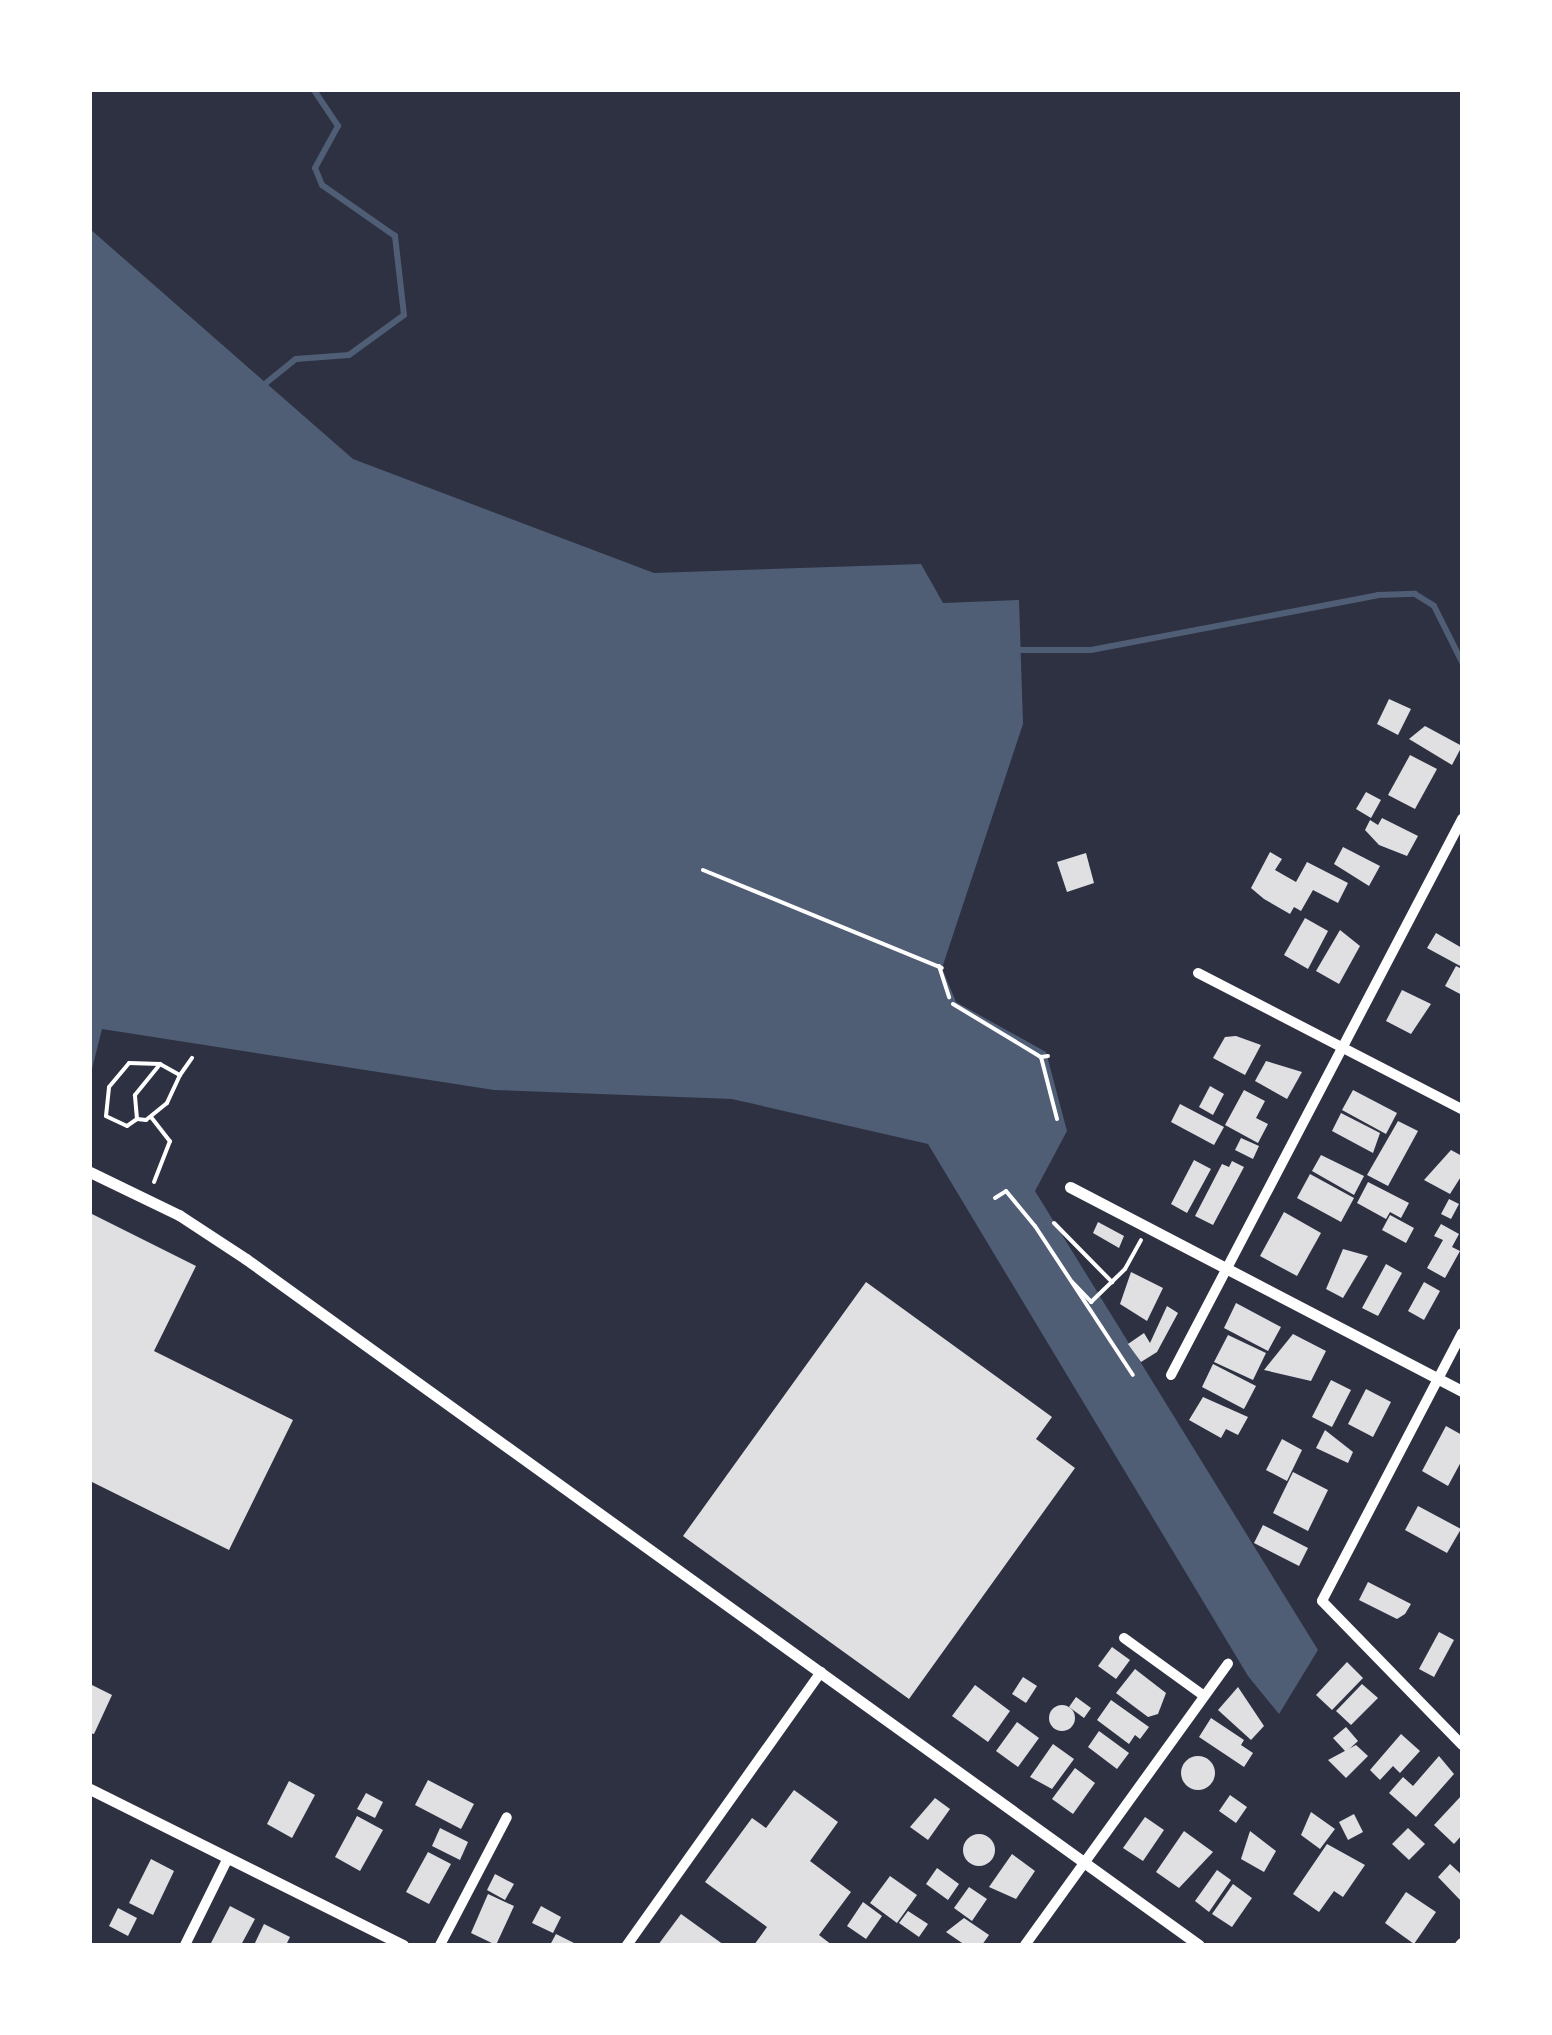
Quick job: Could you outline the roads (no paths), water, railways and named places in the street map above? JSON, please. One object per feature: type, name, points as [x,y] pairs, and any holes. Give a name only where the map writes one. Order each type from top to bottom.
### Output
[{"type":"street","points":[[1171,1375],[1462,819]]},
{"type":"street","points":[[1198,973],[1462,1109]]},
{"type":"street","points":[[90,1172],[179,1215],[246,1259],[1199,1945]]},
{"type":"street","points":[[1070,1188],[1462,1391]]},
{"type":"street","points":[[1462,1333],[1322,1601],[1462,1745]]},
{"type":"street","points":[[1124,1638],[1204,1696]]},
{"type":"street","points":[[1025,1945],[1228,1664]]},
{"type":"street","points":[[627,1945],[820,1672]]},
{"type":"street","points":[[90,1789],[403,1945]]},
{"type":"street","points":[[440,1945],[507,1817]]},
{"type":"street","points":[[185,1945],[228,1858]]},
{"type":"water","points":[[90,229],[353,459],[654,573],[921,564],[943,603],[1019,600],[1023,724],[942,968],[956,1002],[1046,1052],[1067,1131],[1035,1191],[1318,1650],[1279,1714],[1248,1676],[928,1144],[732,1099],[494,1090],[102,1029],[90,1077]]},
{"type":"waterway","points":[[266,383],[296,359],[349,355],[404,315],[395,236],[322,185],[315,168],[338,126],[314,90]]},
{"type":"waterway","points":[[1021,650],[1091,650],[1378,595],[1415,594],[1434,606],[1462,662]]}]
